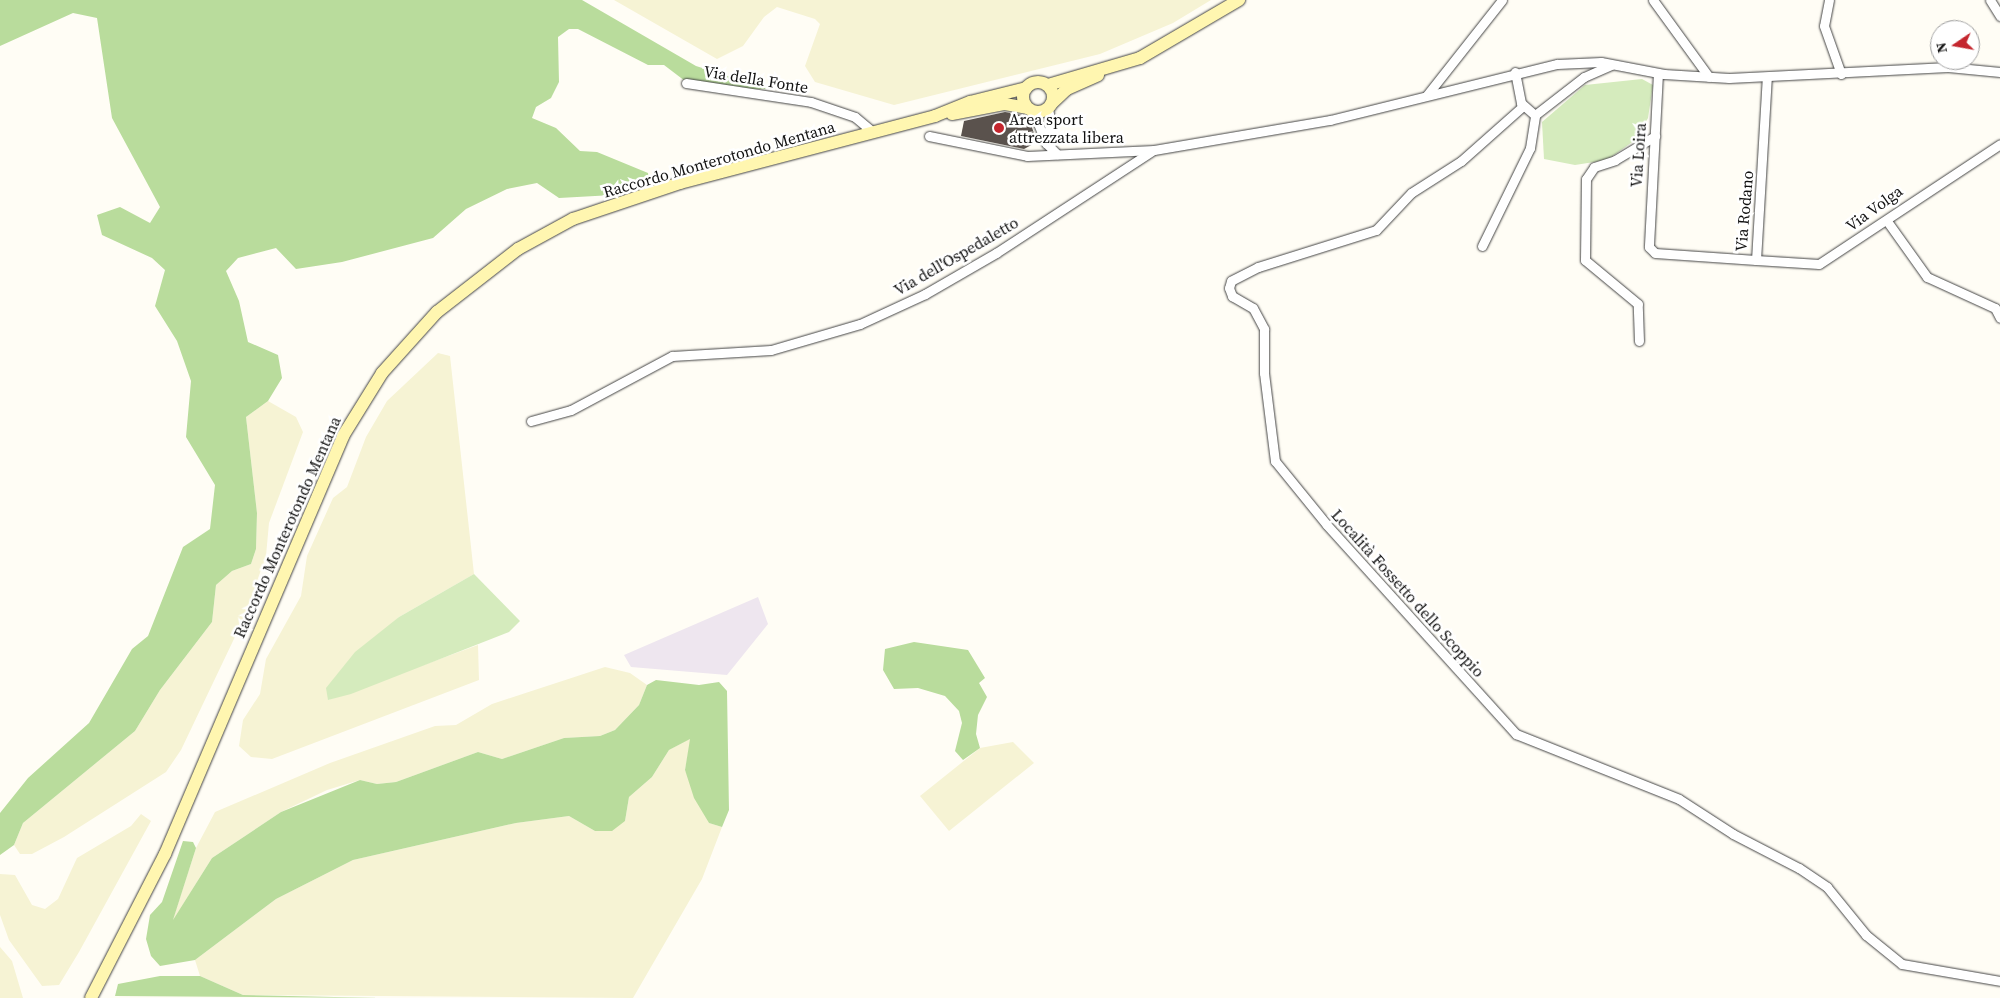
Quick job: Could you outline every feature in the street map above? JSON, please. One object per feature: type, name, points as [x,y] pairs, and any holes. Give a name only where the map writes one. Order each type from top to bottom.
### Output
[{"type":"main road","points":[[1030,109],[1023,100],[1026,88],[1034,82],[1048,85],[1108,68],[1159,49],[1239,0]]},
{"type":"main road","points":[[935,116],[1005,104],[1030,109],[1050,106],[1067,89],[1108,68]]},
{"type":"main road","points":[[1048,85],[1053,93],[1050,106]]},
{"type":"main road","name":"Raccordo Monterotondo Mentana","points":[[91,998],[165,854],[343,436],[371,388],[404,346],[475,280],[518,249],[573,219],[680,183],[935,116],[970,102],[1026,88]]},
{"type":"street","points":[[1427,96],[1502,0]]},
{"type":"street","points":[[1652,0],[1679,31],[1709,77]]},
{"type":"street","points":[[1828,0],[1824,26],[1841,74]]},
{"type":"street","points":[[1990,0],[2000,16]]},
{"type":"street","points":[[929,136],[1014,154],[1154,150],[1330,120],[1515,72],[1557,64],[1613,64],[1658,73],[1709,77],[1841,74],[1948,67],[2000,72]]},
{"type":"street","points":[[1482,246],[1530,148],[1535,115],[1584,77],[1613,64]]},
{"type":"street","points":[[1515,72],[1523,106],[1535,115]]},
{"type":"street","name":"Via Loira","points":[[1648,239],[1658,73]]},
{"type":"street","name":"Via Rodano","points":[[1648,239],[1655,253],[1756,260],[1767,77]]},
{"type":"street","name":"Via della Fonte","points":[[686,83],[811,102],[855,116],[873,132]]},
{"type":"street","points":[[1045,139],[1051,124],[1050,106]]},
{"type":"street","name":"Località Fossetto dello Scoppio","points":[[1523,106],[1461,162],[1411,193],[1376,230],[1251,269],[1231,281],[1229,288],[1232,296],[1253,308],[1264,329],[1264,373],[1275,461],[1327,525],[1516,734],[1679,799],[1750,844],[1799,868],[1827,886],[1866,935],[1902,964],[2000,980]]},
{"type":"street","points":[[1030,109],[1045,139],[1057,154]]},
{"type":"street","points":[[1640,341],[1638,304],[1585,260],[1586,179],[1594,168],[1615,160],[1655,136]]},
{"type":"street","name":"Via Volga","points":[[1756,260],[1819,264],[1887,221],[1894,211],[2000,144]]},
{"type":"street","name":"Via dell'Ospedaletto","points":[[531,421],[571,410],[672,356],[771,350],[860,324],[925,294],[996,254],[1154,150]]},
{"type":"street","points":[[1887,221],[1927,277],[1995,308],[2000,318]]},
{"type":"shaded area","points":[[614,0],[1211,0],[1173,23],[1100,54],[894,105],[815,82],[805,66],[820,24],[815,19],[777,7],[764,17],[743,46],[717,59]]},
{"type":"shaded area","points":[[438,353],[450,356],[474,574],[399,617],[328,700],[478,645],[479,680],[272,759],[251,757],[239,746],[243,720],[260,694],[266,659],[301,596],[307,556],[333,498],[347,487],[366,437],[387,401]]},
{"type":"shaded area","points":[[268,401],[296,417],[303,432],[269,523],[266,556],[243,620],[181,750],[166,772],[64,837],[32,854],[20,854],[14,845],[23,823],[135,731],[160,690],[212,622],[216,585],[232,571],[251,564],[256,549],[257,513],[246,417]]},
{"type":"shaded area","points":[[758,597],[768,624],[727,675],[631,667],[624,655]]},
{"type":"shaded area","points":[[605,667],[630,673],[647,685],[639,705],[615,730],[600,736],[564,738],[502,759],[478,752],[396,782],[377,784],[360,780],[327,790],[281,812],[212,858],[172,922],[196,848],[215,812],[330,763],[435,726],[456,725],[492,704]]},
{"type":"shaded area","points":[[691,738],[685,770],[709,823],[722,827],[702,879],[633,998],[243,995],[200,976],[195,960],[276,899],[353,860],[516,823],[569,816],[595,831],[625,821],[629,797],[652,777],[669,750]]},
{"type":"shaded area","points":[[1013,742],[1034,763],[949,831],[920,796],[980,748]]},
{"type":"shaded area","points":[[141,814],[151,821],[79,952],[59,985],[42,986],[9,940],[0,915],[0,874],[15,875],[32,905],[45,909],[58,899],[77,858],[131,826]]},
{"type":"shaded area","points":[[0,947],[12,961],[23,998],[0,998]]},
{"type":"green space","points":[[0,0],[582,0],[696,66],[769,89],[734,89],[685,81],[664,65],[648,65],[578,29],[569,29],[558,37],[559,82],[551,98],[536,107],[532,118],[556,128],[580,151],[597,152],[648,173],[649,179],[613,195],[559,198],[537,183],[507,189],[466,209],[433,238],[342,262],[296,269],[276,248],[238,258],[226,271],[239,301],[248,342],[278,355],[282,378],[268,401],[246,417],[257,513],[256,549],[251,564],[232,571],[216,585],[212,622],[160,690],[135,731],[23,823],[14,845],[0,855],[0,813],[28,778],[89,723],[132,649],[148,636],[183,547],[210,529],[215,485],[186,437],[191,381],[177,341],[155,306],[165,270],[152,258],[102,235],[97,215],[120,207],[150,223],[160,207],[112,118],[97,18],[73,13],[0,46]]},
{"type":"green space","points":[[1642,79],[1653,85],[1648,118],[1635,140],[1607,160],[1575,165],[1544,159],[1542,122],[1585,85]]},
{"type":"green space","points":[[474,574],[520,621],[509,632],[351,694],[328,700],[326,688],[355,652],[399,617]]},
{"type":"green space","points":[[914,642],[968,650],[985,678],[979,683],[987,697],[978,715],[976,734],[980,748],[963,760],[955,751],[962,723],[959,711],[945,696],[918,688],[894,689],[883,670],[885,649]]},
{"type":"green space","points":[[656,680],[699,685],[719,682],[727,691],[729,810],[722,827],[709,823],[694,798],[685,770],[690,739],[669,750],[652,777],[629,797],[625,821],[612,831],[595,831],[569,816],[516,823],[353,860],[276,899],[195,960],[160,966],[151,956],[146,939],[150,915],[162,902],[183,841],[193,842],[196,848],[173,920],[212,858],[281,812],[360,780],[377,784],[396,782],[478,752],[502,759],[564,738],[600,736],[615,730],[639,705],[647,685]]},
{"type":"green space","points":[[160,976],[200,976],[243,995],[381,998],[115,996],[118,984]]},
{"type":"building","name":"Area sport attrezzata libera","points":[[1005,112],[1028,116],[1037,142],[1024,149],[961,136],[964,121]]},
{"type":"place","name":"Area sport attrezzata libera","points":[[999,128]]}]
